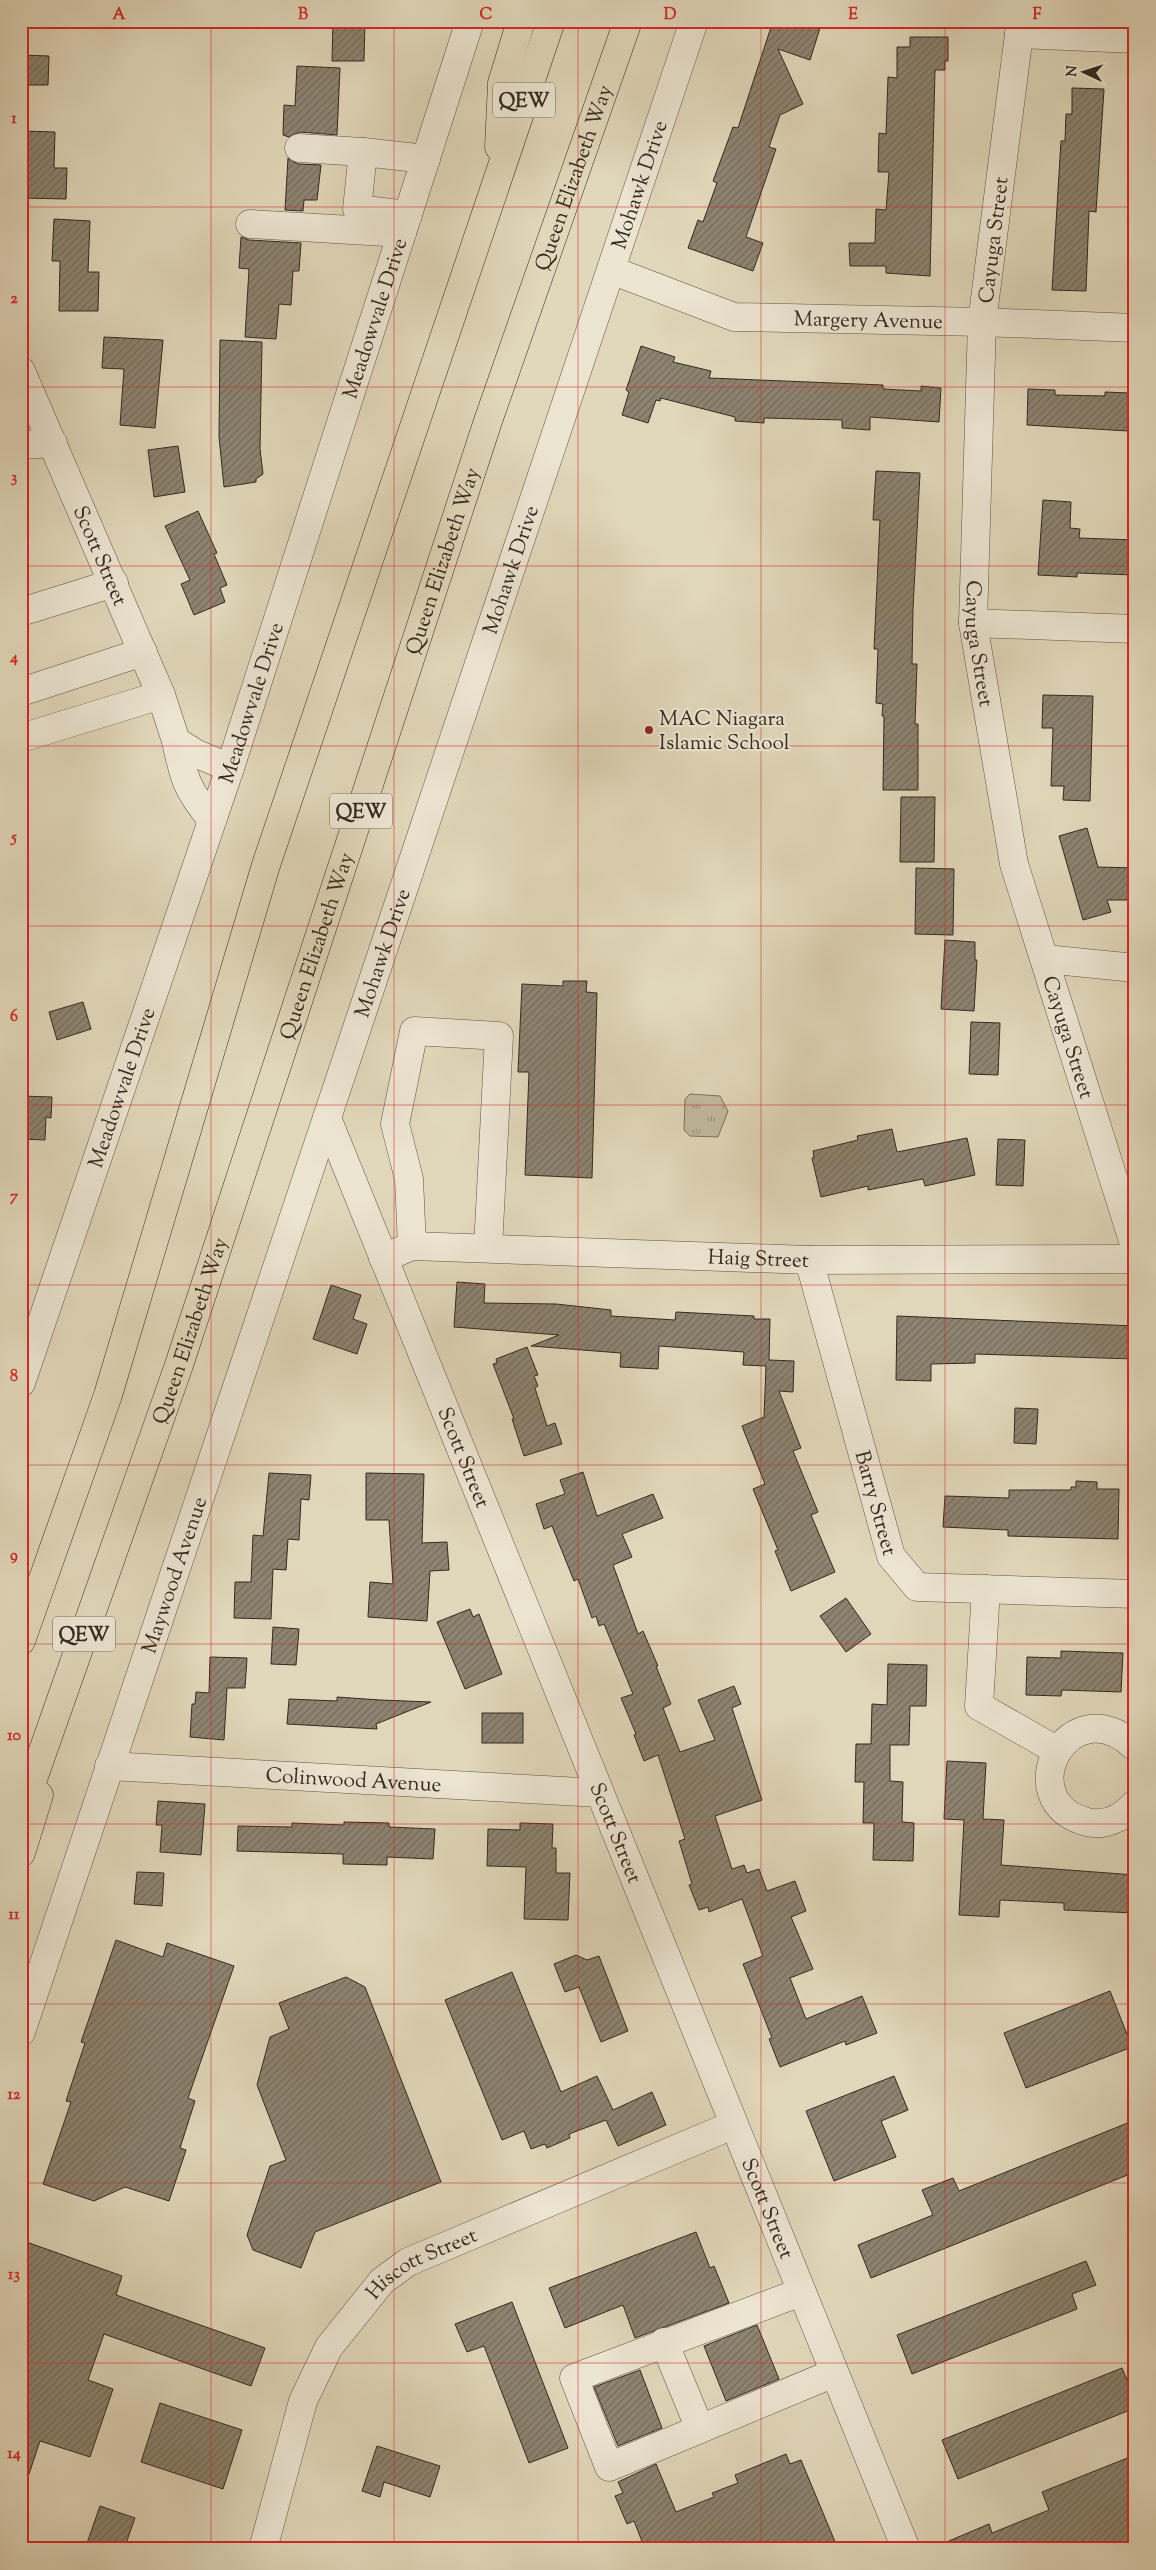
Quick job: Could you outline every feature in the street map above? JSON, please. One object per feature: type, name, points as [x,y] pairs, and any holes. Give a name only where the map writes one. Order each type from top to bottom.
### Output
[{"type":"highway","points":[[498,178],[502,83],[521,21]]},
{"type":"highway","name":"QEW","points":[[21,1641],[108,1395],[266,865],[551,21]]},
{"type":"highway","name":"Queen Elizabeth Way","points":[[21,1813],[186,1347],[488,422],[628,21]]},
{"type":"highway","points":[[21,1852],[148,1456]]},
{"type":"street","name":"Meadowvale Drive","points":[[21,1383],[29,1335],[230,768],[470,21]]},
{"type":"street","name":"Mohawk Drive","points":[[327,1118],[694,21]]},
{"type":"street","points":[[1021,28],[1135,40]]},
{"type":"street","name":"Cayuga Street","points":[[1021,28],[982,322],[973,622],[1014,864],[1135,1247]]},
{"type":"street","points":[[299,148],[426,158]]},
{"type":"street","points":[[363,152],[357,209],[405,224]]},
{"type":"street","points":[[250,224],[405,224]]},
{"type":"street","name":"Margery Avenue","points":[[610,270],[734,317],[982,322],[1135,328]]},
{"type":"street","name":"Scott Street","points":[[21,371],[114,583],[161,696],[176,741],[185,782],[192,796],[212,820]]},
{"type":"street","points":[[21,445],[53,443]]},
{"type":"street","points":[[21,612],[114,583]]},
{"type":"street","points":[[973,622],[1135,629]]},
{"type":"street","points":[[21,692],[143,652]]},
{"type":"street","points":[[21,738],[161,696]]},
{"type":"street","points":[[176,741],[195,753],[230,768]]},
{"type":"street","points":[[1045,959],[1135,968]]},
{"type":"street","points":[[412,1246],[410,1179],[395,1124],[414,1031],[499,1036],[488,1248]]},
{"type":"street","name":"Scott Street","points":[[327,1118],[906,2549]]},
{"type":"street","name":"Maywood Avenue","points":[[21,2032],[108,1766],[327,1118]]},
{"type":"street","name":"Haig Street","points":[[384,1258],[412,1246],[809,1260],[1135,1259]]},
{"type":"street","name":"Barry Street","points":[[809,1260],[891,1556],[917,1587],[1135,1594]]},
{"type":"street","points":[[986,1589],[979,1706],[1056,1750]]},
{"type":"street","points":[[1135,1747],[1124,1736],[1110,1730],[1095,1728],[1080,1731],[1067,1739],[1056,1750],[1050,1765],[1050,1781],[1054,1797],[1064,1810],[1077,1819],[1093,1823],[1108,1822],[1124,1815],[1135,1804]]},
{"type":"street","name":"Colinwood Avenue","points":[[108,1766],[600,1793]]},
{"type":"street","name":"Hiscott Street","points":[[263,2549],[303,2401],[329,2347],[382,2281],[408,2262],[733,2124]]},
{"type":"street","points":[[801,2292],[664,2342],[574,2378],[609,2467],[834,2373]]},
{"type":"street","points":[[664,2342],[700,2430]]},
{"type":"green space","points":[[690,1094],[720,1096],[728,1111],[718,1137],[690,1136],[684,1130],[685,1099]]},
{"type":"building","points":[[333,21],[365,21],[364,61],[332,61]]},
{"type":"building","points":[[773,21],[797,21],[820,28],[810,60],[778,49],[803,104],[780,115],[769,147],[776,149],[746,237],[763,243],[753,271],[688,248],[698,220],[703,222],[717,183],[713,181],[733,127],[738,128]]},
{"type":"building","points":[[910,37],[948,37],[948,61],[945,61],[945,70],[935,70],[930,276],[886,273],[886,266],[850,266],[849,243],[875,243],[876,209],[886,210],[889,172],[878,172],[879,133],[886,134],[888,77],[897,78],[897,47],[910,47]]},
{"type":"building","points":[[21,55],[49,56],[48,85],[21,85]]},
{"type":"building","points":[[297,66],[340,68],[337,135],[300,132],[289,137],[283,135],[284,105],[295,106]]},
{"type":"building","points":[[1072,88],[1104,89],[1096,212],[1089,211],[1086,291],[1052,290],[1061,141],[1065,141],[1066,114],[1072,114]]},
{"type":"building","points":[[21,131],[55,132],[54,168],[67,168],[66,199],[21,198]]},
{"type":"building","points":[[288,158],[298,164],[321,165],[317,200],[304,200],[303,211],[285,210]]},
{"type":"building","points":[[54,219],[90,221],[88,272],[99,272],[98,311],[59,311],[60,261],[52,261]]},
{"type":"building","points":[[241,237],[249,240],[301,243],[299,271],[293,271],[291,305],[279,304],[276,339],[245,337],[249,269],[239,268]]},
{"type":"building","points":[[104,337],[163,340],[155,428],[120,425],[124,369],[102,368]]},
{"type":"building","points":[[220,340],[262,342],[260,449],[263,474],[256,479],[256,482],[224,487],[219,437]]},
{"type":"building","points":[[641,346],[675,357],[673,362],[711,371],[709,378],[883,385],[883,389],[921,391],[921,386],[941,388],[939,422],[870,417],[870,430],[842,428],[842,420],[764,418],[764,423],[735,421],[735,417],[661,398],[660,401],[656,400],[648,423],[622,415],[629,392],[626,390]]},
{"type":"building","points":[[1028,389],[1055,390],[1055,395],[1105,396],[1105,392],[1129,393],[1128,431],[1027,425]]},
{"type":"building","points":[[178,446],[185,492],[154,497],[148,450]]},
{"type":"building","points":[[876,471],[920,473],[912,664],[917,664],[915,724],[918,724],[918,790],[883,790],[884,716],[882,716],[883,704],[876,703],[878,649],[874,649],[880,520],[873,520]]},
{"type":"building","points":[[1043,500],[1071,502],[1070,528],[1080,529],[1079,538],[1135,540],[1135,575],[1077,573],[1077,577],[1038,575]]},
{"type":"building","points":[[198,511],[217,553],[214,554],[227,585],[220,588],[225,602],[194,615],[181,584],[190,580],[165,526]]},
{"type":"building","points":[[1043,695],[1093,696],[1090,801],[1063,800],[1064,786],[1051,786],[1053,728],[1042,728]]},
{"type":"building","points":[[901,797],[935,797],[934,862],[900,862]]},
{"type":"building","points":[[1087,828],[1098,867],[1135,868],[1135,900],[1107,900],[1111,912],[1083,920],[1059,836]]},
{"type":"building","points":[[916,868],[954,869],[953,935],[915,934]]},
{"type":"building","points":[[945,940],[975,942],[975,960],[977,960],[974,1011],[941,1009]]},
{"type":"building","points":[[563,981],[587,981],[586,992],[597,993],[592,1178],[525,1175],[529,1072],[518,1072],[522,984],[563,986]]},
{"type":"building","points":[[83,1002],[91,1029],[57,1040],[49,1012]]},
{"type":"building","points":[[971,1022],[1000,1023],[998,1075],[969,1074]]},
{"type":"building","points":[[21,1096],[52,1097],[51,1118],[46,1117],[45,1140],[21,1139]]},
{"type":"building","points":[[892,1129],[897,1152],[967,1138],[975,1175],[925,1186],[923,1179],[868,1190],[868,1186],[821,1197],[812,1158],[814,1158],[813,1151],[858,1140],[857,1136]]},
{"type":"building","points":[[998,1139],[1025,1140],[1023,1186],[996,1185]]},
{"type":"building","points":[[457,1282],[485,1284],[484,1303],[556,1304],[611,1310],[611,1316],[675,1320],[676,1312],[754,1316],[754,1319],[770,1319],[769,1360],[794,1361],[793,1392],[779,1391],[801,1448],[793,1451],[818,1512],[811,1515],[835,1572],[791,1591],[775,1551],[778,1550],[753,1489],[765,1484],[742,1426],[764,1417],[766,1366],[743,1365],[744,1352],[659,1346],[658,1369],[620,1367],[621,1353],[531,1346],[559,1335],[454,1327]]},
{"type":"building","points":[[331,1285],[361,1295],[353,1319],[367,1324],[357,1354],[313,1339]]},
{"type":"building","points":[[897,1316],[1135,1326],[1135,1359],[975,1354],[975,1363],[931,1364],[931,1381],[896,1380]]},
{"type":"building","points":[[527,1347],[538,1375],[534,1376],[538,1386],[535,1388],[547,1426],[555,1423],[562,1444],[524,1456],[512,1419],[514,1419],[493,1364],[497,1363],[496,1359]]},
{"type":"building","points":[[1015,1408],[1038,1409],[1036,1444],[1014,1443]]},
{"type":"building","points":[[583,1472],[597,1516],[653,1494],[663,1518],[622,1534],[632,1557],[613,1565],[638,1634],[643,1631],[658,1666],[656,1666],[671,1704],[663,1708],[680,1752],[715,1740],[698,1700],[734,1686],[741,1704],[732,1708],[762,1800],[715,1816],[732,1869],[744,1865],[747,1873],[759,1869],[767,1891],[795,1881],[806,1911],[791,1917],[813,1969],[790,1978],[806,2019],[862,1996],[877,2033],[846,2045],[845,2041],[780,2067],[769,2039],[772,2038],[743,1964],[763,1956],[742,1899],[709,1912],[708,1907],[699,1910],[689,1885],[692,1884],[679,1841],[685,1839],[658,1755],[644,1761],[634,1735],[636,1734],[621,1698],[633,1694],[604,1624],[599,1626],[596,1616],[592,1618],[578,1579],[574,1581],[552,1526],[544,1529],[536,1504],[565,1494],[560,1480]]},
{"type":"building","points":[[269,1473],[311,1475],[309,1500],[301,1499],[299,1540],[288,1539],[286,1570],[273,1569],[271,1619],[234,1618],[235,1582],[251,1582],[253,1535],[263,1536]]},
{"type":"building","points":[[366,1473],[424,1474],[422,1543],[447,1542],[449,1570],[430,1571],[427,1621],[368,1617],[370,1582],[393,1584],[389,1520],[366,1520]]},
{"type":"building","points":[[1076,1481],[1097,1482],[1097,1489],[1119,1489],[1118,1539],[1008,1536],[1008,1530],[943,1527],[945,1496],[1009,1498],[1009,1490],[1071,1490],[1071,1487],[1076,1487]]},
{"type":"building","points":[[846,1598],[871,1634],[846,1652],[820,1616]]},
{"type":"building","points":[[470,1609],[473,1617],[479,1614],[502,1674],[465,1689],[437,1622]]},
{"type":"building","points":[[273,1627],[299,1629],[296,1665],[271,1664]]},
{"type":"building","points":[[1061,1651],[1123,1653],[1121,1692],[1062,1690],[1061,1696],[1026,1695],[1027,1657],[1061,1658]]},
{"type":"building","points":[[210,1657],[247,1658],[245,1688],[227,1688],[224,1740],[190,1737],[192,1704],[195,1704],[196,1692],[209,1693]]},
{"type":"building","points":[[888,1664],[927,1665],[926,1706],[910,1706],[909,1745],[890,1745],[890,1781],[903,1782],[902,1822],[914,1823],[913,1861],[873,1860],[874,1823],[863,1823],[864,1782],[855,1782],[856,1744],[871,1744],[872,1704],[887,1705]]},
{"type":"building","points":[[337,1697],[431,1702],[376,1724],[377,1729],[287,1724],[289,1699],[337,1701]]},
{"type":"building","points":[[482,1713],[523,1713],[523,1743],[482,1743]]},
{"type":"building","points":[[947,1761],[986,1763],[983,1819],[1004,1820],[1001,1865],[1135,1875],[1135,1913],[1064,1910],[1064,1903],[1000,1900],[999,1917],[959,1915],[964,1820],[944,1819]]},
{"type":"building","points":[[158,1801],[205,1804],[201,1855],[160,1852],[162,1825],[156,1825]]},
{"type":"building","points":[[344,1822],[389,1823],[389,1827],[435,1829],[433,1859],[387,1857],[387,1865],[343,1864],[343,1854],[237,1851],[238,1826],[292,1827],[292,1823],[344,1825]]},
{"type":"building","points":[[520,1823],[553,1824],[552,1848],[556,1848],[556,1873],[570,1873],[568,1920],[524,1919],[526,1867],[487,1866],[488,1829],[520,1830]]},
{"type":"building","points":[[137,1872],[164,1873],[162,1906],[134,1904]]},
{"type":"building","points":[[116,1940],[163,1957],[167,1943],[234,1966],[188,2098],[195,2101],[180,2148],[186,2150],[169,2201],[125,2187],[94,2201],[43,2184],[71,2102],[66,2101],[85,2043],[81,2042]]},
{"type":"building","points":[[576,1955],[587,1960],[599,1956],[628,2031],[601,2042],[579,1987],[565,1992],[554,1964]]},
{"type":"building","points":[[512,1972],[561,2092],[597,2076],[613,2110],[652,2092],[666,2125],[618,2146],[606,2120],[569,2134],[570,2138],[547,2148],[545,2144],[531,2149],[524,2131],[502,2140],[445,2000]]},
{"type":"building","points":[[346,1977],[365,1987],[441,2182],[315,2232],[301,2268],[253,2250],[247,2235],[270,2166],[286,2160],[257,2085],[270,2037],[289,2029],[279,2003]]},
{"type":"building","points":[[1110,1991],[1132,2047],[1026,2088],[1004,2033]]},
{"type":"building","points":[[894,2076],[908,2110],[881,2121],[896,2157],[834,2181],[806,2111]]},
{"type":"building","points":[[1135,2120],[1135,2172],[871,2278],[858,2245],[933,2215],[922,2190],[953,2178],[959,2191]]},
{"type":"building","points":[[696,2232],[710,2268],[714,2266],[729,2303],[635,2338],[623,2305],[565,2328],[549,2288]]},
{"type":"building","points":[[21,2240],[122,2276],[116,2295],[265,2348],[251,2386],[104,2334],[88,2380],[113,2389],[90,2457],[40,2441],[25,2486],[21,2486]]},
{"type":"building","points":[[1086,2261],[1096,2285],[1072,2294],[1077,2309],[912,2374],[897,2335]]},
{"type":"building","points":[[512,2302],[568,2448],[529,2463],[484,2346],[467,2352],[455,2324]]},
{"type":"building","points":[[757,2325],[779,2379],[726,2401],[704,2346]]},
{"type":"building","points":[[1122,2368],[1135,2399],[1135,2408],[958,2479],[942,2440]]},
{"type":"building","points":[[640,2370],[662,2428],[618,2446],[594,2387]]},
{"type":"building","points":[[160,2403],[242,2430],[223,2489],[141,2462]]},
{"type":"building","points":[[377,2446],[440,2466],[430,2497],[384,2482],[380,2497],[362,2491]]},
{"type":"building","points":[[786,2454],[790,2464],[801,2460],[838,2549],[645,2549],[634,2521],[627,2524],[615,2496],[623,2493],[618,2482],[656,2464],[676,2512],[714,2497],[712,2493],[738,2483],[735,2475]]},
{"type":"building","points":[[1135,2455],[1135,2549],[930,2549],[989,2524],[992,2533],[1049,2510],[1042,2492]]},
{"type":"building","points":[[100,2506],[135,2518],[124,2549],[85,2549]]},
{"type":"place","name":"MAC Niagara Islamic School","points":[[649,730]]}]
